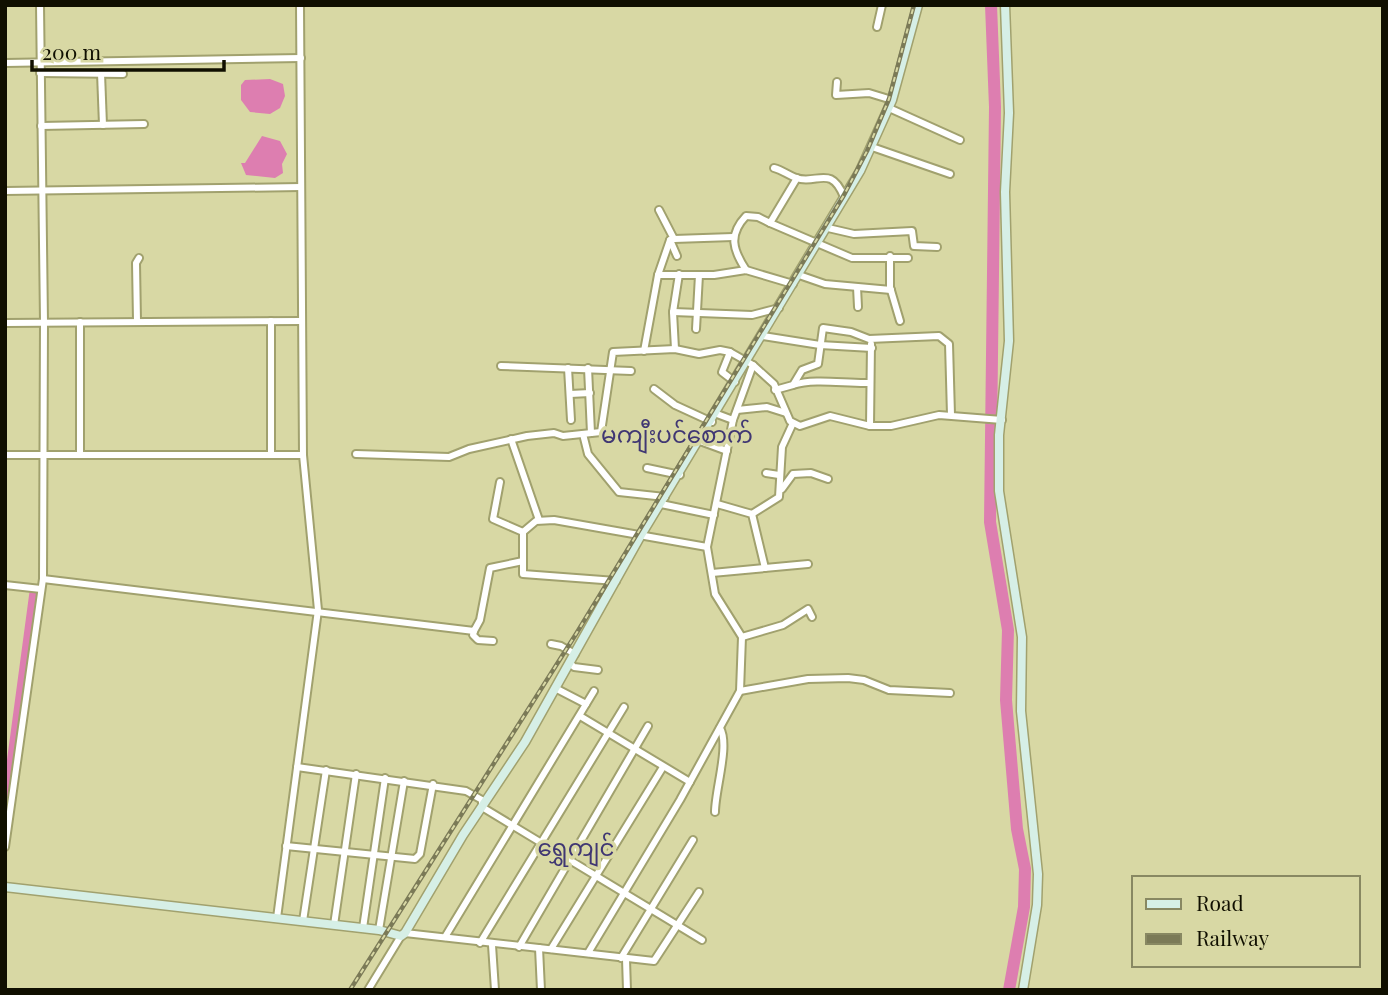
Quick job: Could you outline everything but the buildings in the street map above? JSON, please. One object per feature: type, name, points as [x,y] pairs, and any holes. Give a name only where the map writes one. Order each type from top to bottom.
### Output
[{"type":"street","points":[[5,847],[43,579],[45,455],[40,5]]},
{"type":"street","points":[[278,918],[318,612],[303,455],[300,5]]},
{"type":"street","points":[[877,27],[882,5]]},
{"type":"street","points":[[588,953],[690,782],[740,691],[742,637],[715,594],[707,547],[733,419],[750,363],[763,336],[819,244],[872,147],[890,104],[918,5]]},
{"type":"street","points":[[1005,5],[1009,341],[999,419],[999,491],[1022,637],[1021,711],[1038,874],[1037,905],[1023,990]]},
{"type":"street","points":[[5,63],[300,58]]},
{"type":"street","points":[[40,73],[123,74]]},
{"type":"street","points":[[101,73],[103,125]]},
{"type":"street","points":[[837,82],[836,95],[869,93],[960,140]]},
{"type":"street","points":[[41,126],[144,124]]},
{"type":"street","points":[[872,147],[950,174]]},
{"type":"street","points":[[774,167],[797,178],[828,177],[836,183],[844,199]]},
{"type":"street","points":[[770,223],[797,178]]},
{"type":"street","points":[[5,191],[301,187]]},
{"type":"street","points":[[659,210],[677,256]]},
{"type":"street","points":[[746,270],[735,252],[733,237],[746,216],[758,217],[852,258],[908,258]]},
{"type":"street","points":[[828,228],[854,234],[912,231],[914,246],[937,247]]},
{"type":"street","points":[[672,240],[733,237]]},
{"type":"street","points":[[644,351],[658,275],[672,240]]},
{"type":"street","points":[[890,256],[891,290],[900,321]]},
{"type":"street","points":[[137,321],[136,263],[139,258]]},
{"type":"street","points":[[658,275],[699,275],[746,270],[794,284]]},
{"type":"street","points":[[675,349],[673,313],[679,274]]},
{"type":"street","points":[[696,329],[699,275]]},
{"type":"street","points":[[799,275],[825,284],[891,290]]},
{"type":"street","points":[[857,287],[858,307]]},
{"type":"street","points":[[673,313],[752,315],[779,308]]},
{"type":"street","points":[[271,321],[271,455]]},
{"type":"street","points":[[5,323],[302,321]]},
{"type":"street","points":[[80,322],[80,455]]},
{"type":"street","points":[[793,385],[803,370],[818,364],[823,328],[851,332],[869,339],[939,336],[947,339],[951,415]]},
{"type":"street","points":[[763,336],[820,345],[872,348]]},
{"type":"street","points":[[869,339],[872,348],[870,426]]},
{"type":"street","points":[[356,454],[449,457],[511,439],[554,433],[563,436],[602,431],[612,353],[675,349],[699,354],[720,350],[730,352],[750,363],[774,384],[793,423]]},
{"type":"street","points":[[730,352],[722,372],[735,382]]},
{"type":"street","points":[[369,990],[525,742],[641,536],[735,382],[750,363]]},
{"type":"street","points":[[501,366],[631,371]]},
{"type":"street","points":[[568,368],[571,420]]},
{"type":"street","points":[[588,368],[588,454],[619,492],[663,500],[713,516]]},
{"type":"street","points":[[775,390],[813,381],[831,384],[870,383]]},
{"type":"street","points":[[654,389],[675,405],[712,422]]},
{"type":"street","points":[[570,394],[590,393]]},
{"type":"street","points":[[737,410],[767,407],[786,413]]},
{"type":"street","points":[[717,414],[733,419]]},
{"type":"street","points":[[793,423],[811,424],[830,416],[870,426],[891,426],[951,415],[999,419]]},
{"type":"street","points":[[781,491],[779,475],[782,447],[793,423]]},
{"type":"street","points":[[511,439],[539,520]]},
{"type":"street","points":[[700,441],[727,451]]},
{"type":"street","points":[[5,455],[303,455]]},
{"type":"street","points":[[647,468],[680,475]]},
{"type":"street","points":[[765,473],[779,475]]},
{"type":"street","points":[[717,504],[752,514],[779,497],[793,474],[811,473],[828,479]]},
{"type":"street","points":[[500,482],[494,520],[523,532]]},
{"type":"street","points":[[752,514],[765,568]]},
{"type":"street","points":[[618,581],[523,574],[523,532],[526,526],[539,520],[707,547]]},
{"type":"street","points":[[494,641],[478,640],[473,635],[480,620],[490,568],[523,561]]},
{"type":"street","points":[[712,573],[808,564]]},
{"type":"street","points":[[43,579],[474,631]]},
{"type":"street","points":[[5,585],[41,589]]},
{"type":"street","points":[[742,637],[783,625],[808,609],[812,617]]},
{"type":"street","points":[[551,644],[575,654]]},
{"type":"street","points":[[570,663],[574,667],[598,670]]},
{"type":"street","points":[[740,691],[807,679],[848,678],[889,690],[950,693]]},
{"type":"street","points":[[555,688],[586,704]]},
{"type":"street","points":[[444,937],[594,691]]},
{"type":"street","points":[[480,943],[624,707]]},
{"type":"street","points":[[580,716],[690,782]]},
{"type":"street","points":[[519,947],[648,726]]},
{"type":"street","points":[[715,812],[715,792],[725,738],[720,728]]},
{"type":"street","points":[[297,766],[466,791],[482,800],[482,807]]},
{"type":"street","points":[[551,949],[663,767]]},
{"type":"street","points":[[303,921],[326,770]]},
{"type":"street","points":[[334,925],[356,774]]},
{"type":"street","points":[[363,928],[385,778]]},
{"type":"street","points":[[379,930],[404,780]]},
{"type":"street","points":[[286,846],[411,860],[420,854],[433,784]]},
{"type":"street","points":[[482,807],[652,907],[702,940]]},
{"type":"street","points":[[627,990],[624,958],[693,840]]},
{"type":"street","points":[[5,887],[363,928],[403,935],[444,937],[492,945],[654,961],[699,892]]},
{"type":"street","points":[[492,945],[495,990]]},
{"type":"street","points":[[539,948],[541,990]]},
{"type":"shaded area","points":[[270,79],[283,84],[285,96],[280,108],[270,114],[250,112],[241,100],[241,85],[245,80]]},
{"type":"shaded area","points":[[262,136],[280,141],[287,154],[282,164],[283,173],[275,178],[246,175],[241,163],[245,163]]},
{"type":"waterway","points":[[991,5],[995,107],[990,522],[1008,630],[1006,700],[1017,829],[1025,869],[1024,907],[1009,990]]},
{"type":"waterway","points":[[5,801],[33,592]]},
{"type":"railway","points":[[350,990],[576,634],[844,195],[867,151],[889,99],[914,5]]},
{"type":"district","name":"မကျီးပင်စောက်","points":[[677,433]]},
{"type":"district","name":"ရွှေကျင်","points":[[576,846]]}]
